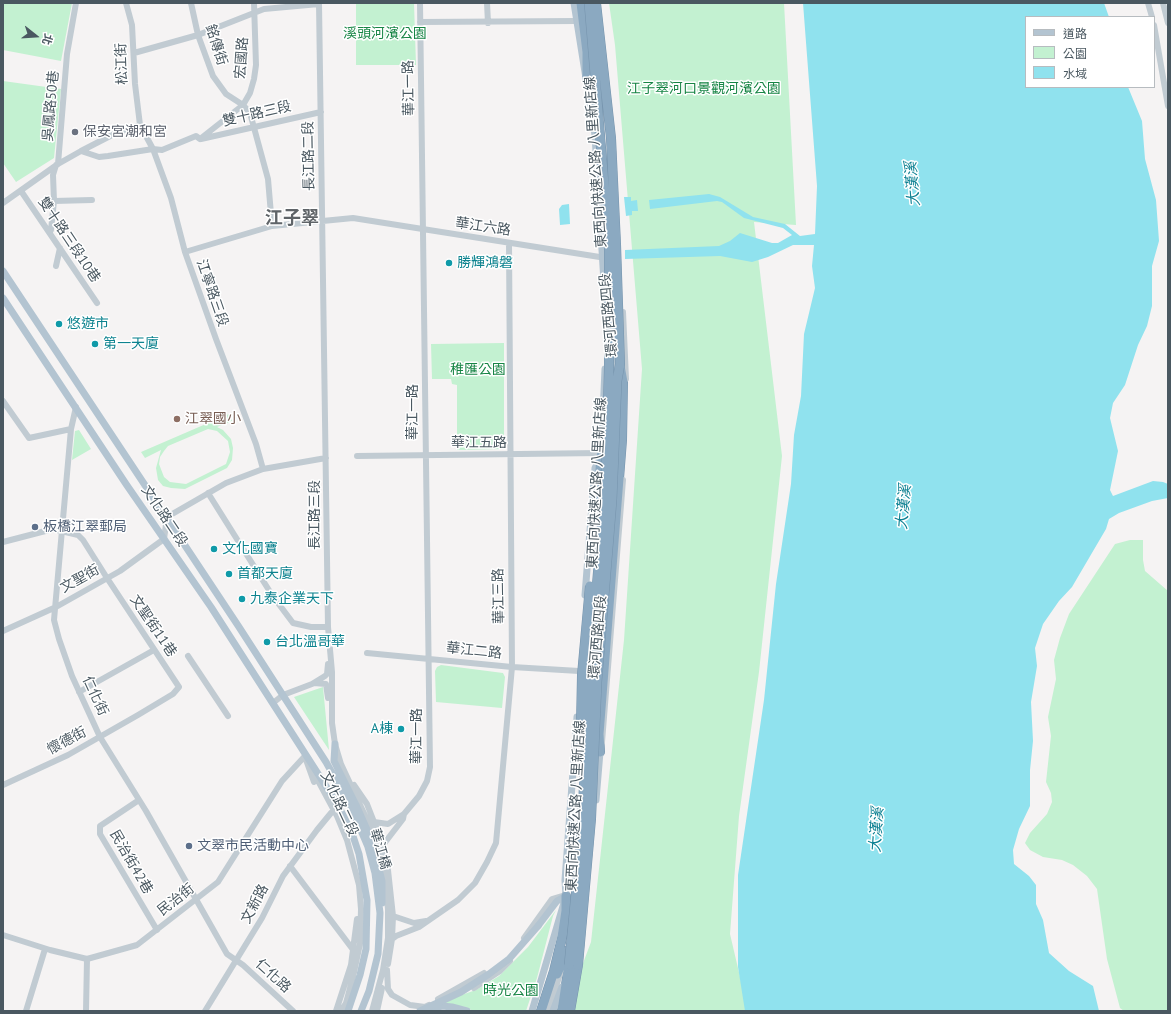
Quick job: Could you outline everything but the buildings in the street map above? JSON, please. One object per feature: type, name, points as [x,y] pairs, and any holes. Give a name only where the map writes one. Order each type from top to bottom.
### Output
[{"type":"highway","points":[[581,3],[587,52],[587,79]]},
{"type":"highway","name":"東西向快速公路 八里新店線","points":[[561,967],[579,872],[591,656],[606,476],[610,367],[609,244],[589,3]]},
{"type":"highway","name":"東西向快速公路 八里新店線","points":[[561,967],[592,819],[597,682],[612,500],[617,381],[620,364],[611,138],[597,3]]},
{"type":"highway","points":[[600,752],[599,734],[622,440],[623,382],[620,364]]},
{"type":"highway","points":[[579,872],[579,791],[582,675],[601,455]]},
{"type":"highway","points":[[562,1011],[561,967],[566,896]]},
{"type":"highway","points":[[545,1011],[567,951]]},
{"type":"highway","points":[[541,1011],[561,967]]},
{"type":"highway","points":[[561,967],[570,1011]]},
{"type":"main road","name":"環河西路四段","points":[[574,3],[595,135],[606,330],[601,455],[604,478],[591,637],[586,648],[584,680],[580,693]]},
{"type":"main road","name":"環河西路四段","points":[[553,1011],[568,965],[567,951],[574,928],[588,819],[610,462],[618,204],[612,121],[600,82],[589,3]]},
{"type":"main road","name":"環河西路四段","points":[[595,135],[600,82]]},
{"type":"main road","name":"文化路二段","points":[[3,271],[167,517],[292,710]]},
{"type":"main road","name":"文化路二段","points":[[3,298],[273,703],[338,805],[352,833],[364,875],[367,900],[366,949],[360,975],[348,1006]]},
{"type":"main road","name":"環河西路四段","points":[[532,1011],[566,896],[565,880],[580,693],[579,671],[595,468],[601,455]]},
{"type":"main road","name":"華江橋","points":[[292,710],[326,762],[361,827],[375,873],[380,913],[380,932],[377,960],[369,991],[362,1010]]},
{"type":"main road","points":[[335,744],[334,761],[365,824],[375,854],[382,881],[383,898],[380,913]]},
{"type":"main road","name":"環河西路四段","points":[[579,896],[587,878],[600,752]]},
{"type":"main road","points":[[423,1010],[461,992],[489,974],[509,959],[538,926],[557,901],[566,896],[579,896]]},
{"type":"main road","points":[[423,1010],[442,1006],[467,1011]]},
{"type":"street","name":"吳鳳路50巷","points":[[50,232],[54,201],[53,175],[57,165],[67,54],[76,3]]},
{"type":"street","name":"松江街","points":[[126,3],[132,25],[137,107],[140,125]]},
{"type":"street","name":"銘傳街","points":[[191,3],[198,35],[216,81],[226,94],[243,105]]},
{"type":"street","name":"宏國路","points":[[200,139],[243,105],[254,79],[257,46],[254,3]]},
{"type":"street","points":[[134,53],[198,35],[264,9],[319,3]]},
{"type":"street","name":"長江路二段","points":[[319,3],[323,285]]},
{"type":"street","name":"華江一路","points":[[374,822],[388,824],[404,814],[419,796],[427,781],[430,767],[420,3]]},
{"type":"street","points":[[488,3],[488,23]]},
{"type":"street","name":"環河西路四段","points":[[597,3],[612,121]]},
{"type":"street","points":[[1148,3],[1152,16]]},
{"type":"street","points":[[1163,3],[1168,23]]},
{"type":"street","points":[[420,22],[488,23],[576,21]]},
{"type":"street","points":[[1155,31],[1168,106]]},
{"type":"street","points":[[243,105],[250,113],[255,127],[268,179],[272,226]]},
{"type":"street","name":"雙十路三段","points":[[153,149],[162,150],[196,136],[200,139],[321,112]]},
{"type":"street","points":[[3,203],[57,165],[81,151],[116,133],[140,125]]},
{"type":"street","name":"江寧路三段","points":[[140,125],[153,149],[171,198],[185,252],[256,444],[263,469]]},
{"type":"street","points":[[81,151],[99,157],[153,149]]},
{"type":"street","name":"雙十路三段10巷","points":[[21,191],[97,302]]},
{"type":"street","points":[[54,201],[92,200]]},
{"type":"street","name":"華江六路","points":[[185,252],[272,226],[348,220],[353,218],[603,258],[616,257]]},
{"type":"street","name":"華江三路","points":[[392,939],[420,927],[458,900],[475,883],[496,843],[512,667],[509,455],[509,243]]},
{"type":"street","points":[[56,266],[60,248]]},
{"type":"street","name":"環河西路四段","points":[[600,752],[604,733],[624,454],[626,364],[621,285],[616,257]]},
{"type":"street","name":"長江路三段","points":[[323,285],[328,627],[332,672],[332,714],[335,744],[341,764],[347,774]]},
{"type":"street","points":[[3,401],[29,438],[71,429]]},
{"type":"street","name":"仁化街","points":[[76,407],[71,429],[54,620],[59,639],[79,692],[100,737],[139,800],[227,954],[235,961]]},
{"type":"street","name":"華江五路","points":[[358,456],[601,455]]},
{"type":"street","points":[[164,539],[167,517],[226,483],[263,469],[326,458]]},
{"type":"street","points":[[208,493],[272,595],[293,623],[311,627],[328,627]]},
{"type":"street","points":[[3,542],[53,529],[62,530]]},
{"type":"street","name":"文聖街11巷","points":[[62,530],[78,535],[83,540],[179,688]]},
{"type":"street","name":"文聖街","points":[[3,631],[56,607],[120,571],[164,539]]},
{"type":"street","points":[[79,692],[154,650]]},
{"type":"street","name":"華江二路","points":[[367,653],[512,667],[579,671]]},
{"type":"street","points":[[188,656],[228,716]]},
{"type":"street","points":[[273,703],[283,695],[312,684],[327,674],[330,656]]},
{"type":"street","points":[[312,684],[323,683],[327,686],[332,714]]},
{"type":"street","name":"懷德街","points":[[3,785],[68,755],[173,694],[179,688]]},
{"type":"street","name":"文化路二段","points":[[304,753],[310,775],[332,813],[342,837],[353,878],[357,914],[354,950],[346,984],[336,1011]]},
{"type":"street","name":"民治街","points":[[3,935],[45,949],[87,959],[137,945],[218,882],[282,781],[304,753]]},
{"type":"street","points":[[347,774],[375,841],[386,884],[388,938],[383,970],[372,1011]]},
{"type":"street","name":"文化路二段","points":[[347,774],[367,804],[383,845],[392,893],[392,939],[387,970],[377,1011]]},
{"type":"street","name":"民治街42巷","points":[[139,800],[100,826],[100,834],[157,930]]},
{"type":"street","name":"文新路","points":[[205,1011],[262,918],[282,876],[332,813]]},
{"type":"street","name":"華江一路","points":[[383,845],[403,819],[404,814]]},
{"type":"street","points":[[290,866],[354,950]]},
{"type":"street","points":[[417,1011],[423,1010],[469,991],[500,971],[528,943],[566,896]]},
{"type":"street","points":[[393,916],[414,923],[428,921]]},
{"type":"street","points":[[26,1011],[45,949]]},
{"type":"street","points":[[86,1011],[87,959]]},
{"type":"street","name":"仁化路","points":[[235,961],[243,965],[293,1011]]},
{"type":"street","points":[[538,1011],[561,967]]},
{"type":"street","points":[[548,1011],[561,967]]},
{"type":"street","points":[[387,970],[388,989],[392,995],[423,1010]]},
{"type":"street","points":[[341,1011],[348,1006]]},
{"type":"green space","points":[[3,3],[72,3],[61,61],[3,50]]},
{"type":"green space","name":"溪頭河濱公園","points":[[356,3],[414,3],[416,65],[356,65]]},
{"type":"green space","name":"江子翠河口景觀河濱公園","points":[[609,3],[784,3],[796,225],[754,222],[782,456],[759,672],[739,816],[730,934],[748,1011],[565,1011],[591,942],[624,640],[642,369],[615,45]]},
{"type":"green space","points":[[3,81],[61,89],[54,158],[16,182],[3,163]]},
{"type":"green space","name":"稚匯公園","points":[[504,343],[504,444],[501,449],[457,450],[457,385],[452,384],[451,379],[432,379],[431,344]]},
{"type":"green space","points":[[229,414],[232,421],[217,427],[223,430],[231,439],[233,448],[232,460],[227,468],[185,489],[163,486],[158,480],[156,468],[161,450],[145,458],[141,452]],"holes":[[[208,429],[217,431],[228,441],[230,452],[226,464],[186,484],[170,482],[164,477],[159,464],[160,457],[168,446]]]},
{"type":"green space","points":[[79,430],[91,449],[72,460],[75,431]]},
{"type":"green space","points":[[1130,540],[1143,540],[1143,560],[1145,571],[1168,591],[1168,1011],[1124,1011],[1120,1008],[1107,959],[1097,889],[1087,876],[1073,865],[1062,860],[1043,857],[1030,850],[1025,843],[1030,833],[1047,814],[1052,802],[1051,793],[1046,782],[1051,736],[1048,717],[1056,679],[1054,660],[1060,638],[1069,614],[1115,544]]},
{"type":"green space","points":[[441,665],[503,673],[505,677],[502,708],[436,702],[435,671],[437,667]]},
{"type":"green space","points":[[323,687],[329,750],[294,697]]},
{"type":"green space","name":"時光公園","points":[[556,910],[526,1011],[473,1011],[466,1007],[435,1004],[476,990],[499,976],[528,947]]},
{"type":"water","name":"大漢溪","points":[[803,3],[1104,3],[1109,16],[1025,16],[1025,88],[1128,88],[1142,121],[1145,159],[1156,200],[1159,241],[1152,266],[1152,306],[1147,326],[1138,345],[1125,385],[1113,403],[1110,418],[1118,451],[1110,490],[1113,496],[1153,481],[1163,482],[1168,484],[1168,498],[1152,501],[1119,513],[1109,519],[1106,529],[1072,587],[1059,601],[1043,624],[1035,648],[1037,666],[1031,702],[1033,741],[1030,770],[1030,806],[1019,829],[1013,850],[1014,864],[1029,876],[1036,885],[1036,904],[1043,920],[1049,953],[1069,971],[1093,986],[1099,1011],[745,1011],[738,967],[738,875],[764,700],[776,584],[791,484],[794,435],[801,396],[804,334],[815,288],[812,266],[814,245],[793,245],[768,257],[752,262],[720,256],[625,259],[625,250],[719,246],[730,241],[740,233],[772,243],[778,243],[792,235],[783,228],[744,218],[722,202],[717,201],[650,209],[649,200],[709,194],[720,197],[753,217],[785,224],[800,236],[815,234],[817,186]]},
{"type":"water","points":[[624,197],[631,197],[631,201],[637,200],[638,211],[632,211],[632,215],[626,216]]},
{"type":"water","points":[[569,204],[570,224],[560,225],[559,209],[562,205]]},
{"type":"place","name":"保安宮潮和宮","points":[[75,132]]},
{"type":"place","name":"勝輝鴻磐","points":[[449,263]]},
{"type":"place","name":"悠遊市","points":[[59,324]]},
{"type":"place","name":"第一天廈","points":[[95,344]]},
{"type":"place","name":"江翠國小","points":[[177,419]]},
{"type":"place","name":"板橋江翠郵局","points":[[35,527]]},
{"type":"place","name":"文化國寶","points":[[214,549]]},
{"type":"place","name":"首都天廈","points":[[229,574]]},
{"type":"place","name":"九泰企業天下","points":[[242,599]]},
{"type":"place","name":"台北溫哥華","points":[[267,642]]},
{"type":"place","name":"A棟","points":[[401,729]]},
{"type":"place","name":"文翠市民活動中心","points":[[189,846]]},
{"type":"district","name":"江子翠","points":[[292,219]]}]
